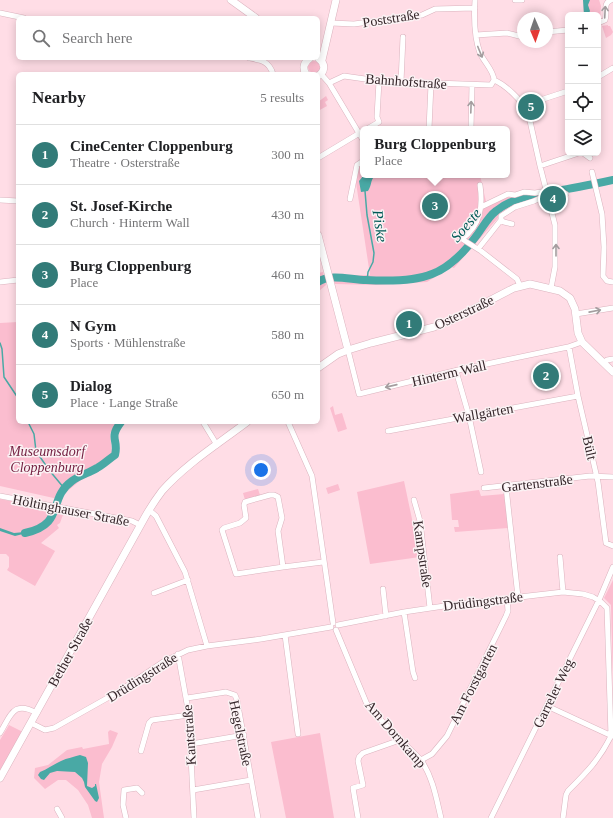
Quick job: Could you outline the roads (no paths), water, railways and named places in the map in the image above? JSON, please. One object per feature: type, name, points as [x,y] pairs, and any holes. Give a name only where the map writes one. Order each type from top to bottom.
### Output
[{"type":"street","points":[[231,0],[253,16]]},
{"type":"street","points":[[320,56],[326,45],[336,0]]},
{"type":"street","points":[[476,0],[476,35],[480,52],[494,75],[494,80],[506,87],[525,106],[528,112],[555,226],[555,267],[551,288]]},
{"type":"street","points":[[515,0],[522,0]]},
{"type":"street","points":[[601,22],[605,20],[606,4],[611,0]]},
{"type":"street","name":"Poststraße","points":[[331,23],[345,24],[422,15],[435,9],[475,8]]},
{"type":"street","points":[[0,13],[16,16]]},
{"type":"street","points":[[553,31],[565,30]]},
{"type":"street","points":[[476,35],[507,33],[517,36]]},
{"type":"street","points":[[401,82],[403,37]]},
{"type":"street","points":[[261,60],[269,64],[272,72]]},
{"type":"street","points":[[304,72],[306,60]]},
{"type":"street","points":[[320,60],[324,67],[320,75],[329,83],[360,130]]},
{"type":"street","points":[[601,75],[613,68]]},
{"type":"street","name":"Bahnhofstraße","points":[[329,83],[344,76],[379,81],[431,84],[491,85],[494,80]]},
{"type":"street","points":[[372,126],[379,122],[377,117],[379,81]]},
{"type":"street","points":[[429,126],[431,84]]},
{"type":"street","points":[[470,126],[472,85]]},
{"type":"street","points":[[525,106],[565,92]]},
{"type":"street","points":[[320,157],[360,133]]},
{"type":"street","points":[[540,166],[569,156]]},
{"type":"street","points":[[350,199],[357,165],[360,163]]},
{"type":"street","points":[[592,172],[602,214],[604,247],[603,276],[607,281],[613,282]]},
{"type":"street","points":[[480,185],[481,207],[477,224],[462,239],[477,248],[517,279],[520,286]]},
{"type":"street","points":[[481,207],[508,194],[515,195],[524,193],[561,192],[566,194]]},
{"type":"street","points":[[522,204],[524,193]]},
{"type":"street","points":[[477,248],[500,220],[501,216],[515,207],[534,201],[547,193]]},
{"type":"street","points":[[0,200],[16,201]]},
{"type":"street","points":[[500,220],[512,224]]},
{"type":"street","points":[[320,242],[348,350]]},
{"type":"street","points":[[0,282],[16,280]]},
{"type":"street","name":"Osterstraße","points":[[320,367],[348,350],[442,325],[520,286],[530,284],[551,288],[566,294],[573,303],[576,314]]},
{"type":"street","points":[[613,308],[576,314],[578,333],[582,342],[613,372]]},
{"type":"street","name":"Hinterm Wall","points":[[348,350],[359,394],[456,371],[569,347],[582,342]]},
{"type":"street","name":"Bült","points":[[569,347],[578,396],[597,476],[606,543],[613,546]]},
{"type":"street","points":[[603,363],[607,360],[613,359]]},
{"type":"street","points":[[456,371],[469,416],[481,472]]},
{"type":"street","name":"Wallgärten","points":[[388,431],[578,396]]},
{"type":"street","points":[[204,424],[217,445]]},
{"type":"street","points":[[140,525],[161,492],[173,479],[244,424]]},
{"type":"street","name":"Am Dornkamp","points":[[289,424],[312,476],[334,626],[366,702],[400,740],[421,760],[431,777],[441,818]]},
{"type":"street","name":"Gartenstraße","points":[[484,488],[506,487],[545,481],[597,476],[613,477]]},
{"type":"street","points":[[506,487],[518,597]]},
{"type":"street","points":[[283,567],[278,531],[282,518],[278,497],[270,495],[245,502],[246,518],[244,521],[222,530],[236,574],[324,562]]},
{"type":"street","name":"Höltinghauser Straße","points":[[0,496],[132,521],[140,525]]},
{"type":"street","name":"Kampstraße","points":[[414,500],[420,521],[430,608]]},
{"type":"street","points":[[149,510],[156,516],[188,580],[207,646]]},
{"type":"street","name":"Bether Straße","points":[[0,778],[140,525]]},
{"type":"street","points":[[560,557],[564,592]]},
{"type":"street","name":"Garreler Weg","points":[[491,818],[599,600],[613,567]]},
{"type":"street","points":[[154,593],[188,580]]},
{"type":"street","points":[[383,589],[386,616]]},
{"type":"street","name":"Drüdingstraße","points":[[31,724],[46,730],[54,728],[118,692],[163,662],[178,654],[207,646],[285,635],[404,612],[507,598],[564,592],[582,594],[599,600]]},
{"type":"street","name":"Am Forstgarten","points":[[421,760],[432,754],[447,736],[506,616],[508,611],[507,598]]},
{"type":"street","points":[[563,818],[566,795],[568,791],[592,766],[612,736],[607,608],[605,604],[599,600]]},
{"type":"street","points":[[404,612],[415,678]]},
{"type":"street","points":[[285,635],[298,734]]},
{"type":"street","name":"Kantstraße","points":[[178,654],[189,715],[194,818]]},
{"type":"street","name":"Hegelstraße","points":[[187,698],[226,692],[235,695],[244,735],[258,818]]},
{"type":"street","points":[[547,706],[612,736]]},
{"type":"street","points":[[0,733],[13,712],[17,709],[28,708],[37,713]]},
{"type":"street","points":[[141,751],[149,723],[152,720],[189,715]]},
{"type":"street","points":[[191,744],[244,735]]},
{"type":"street","points":[[358,818],[352,788],[363,785],[358,761],[359,757],[363,753],[400,740]]},
{"type":"street","points":[[193,790],[251,780]]},
{"type":"street","points":[[126,818],[123,805],[124,790],[137,788],[142,793]]},
{"type":"street","points":[[57,809],[62,818]]},
{"type":"water","points":[[583,0],[590,0],[588,5],[590,12],[584,12]]},
{"type":"water","points":[[362,178],[373,178],[368,191],[361,192],[359,181]]},
{"type":"water","points":[[0,528],[14,533],[35,531],[15,536],[0,531]]},
{"type":"water","points":[[80,755],[86,757],[88,763],[87,786],[92,788],[96,784],[99,798],[97,802],[85,787],[82,778],[75,772],[57,771],[50,773],[44,780],[38,775],[40,772],[58,762]]},
{"type":"waterway","name":"Soeste","points":[[320,281],[335,277],[360,280],[399,280],[417,278],[432,274],[446,267],[458,258],[473,241],[490,216],[503,206],[533,195],[613,180]]},
{"type":"waterway","name":"Piske","points":[[365,191],[367,215],[374,253],[373,262],[368,272],[367,281]]},
{"type":"waterway","points":[[0,343],[2,349],[4,377],[16,395]]},
{"type":"waterway","points":[[29,424],[34,434],[36,451],[64,488]]},
{"type":"waterway","name":"Soeste","points":[[25,533],[38,529],[46,524],[51,517],[64,488],[72,481],[99,467],[115,455],[116,445],[114,436],[120,424]]},
{"type":"place","name":"Dialog","points":[[531,107]]},
{"type":"place","name":"N Gym","points":[[553,199]]},
{"type":"place","name":"Burg Cloppenburg","points":[[435,206]]},
{"type":"place","name":"CineCenter Cloppenburg","points":[[409,324]]},
{"type":"place","name":"St. Josef-Kirche","points":[[546,376]]},
{"type":"park label","name":"Museumsdorf Cloppenburg","points":[[47,460]]}]
